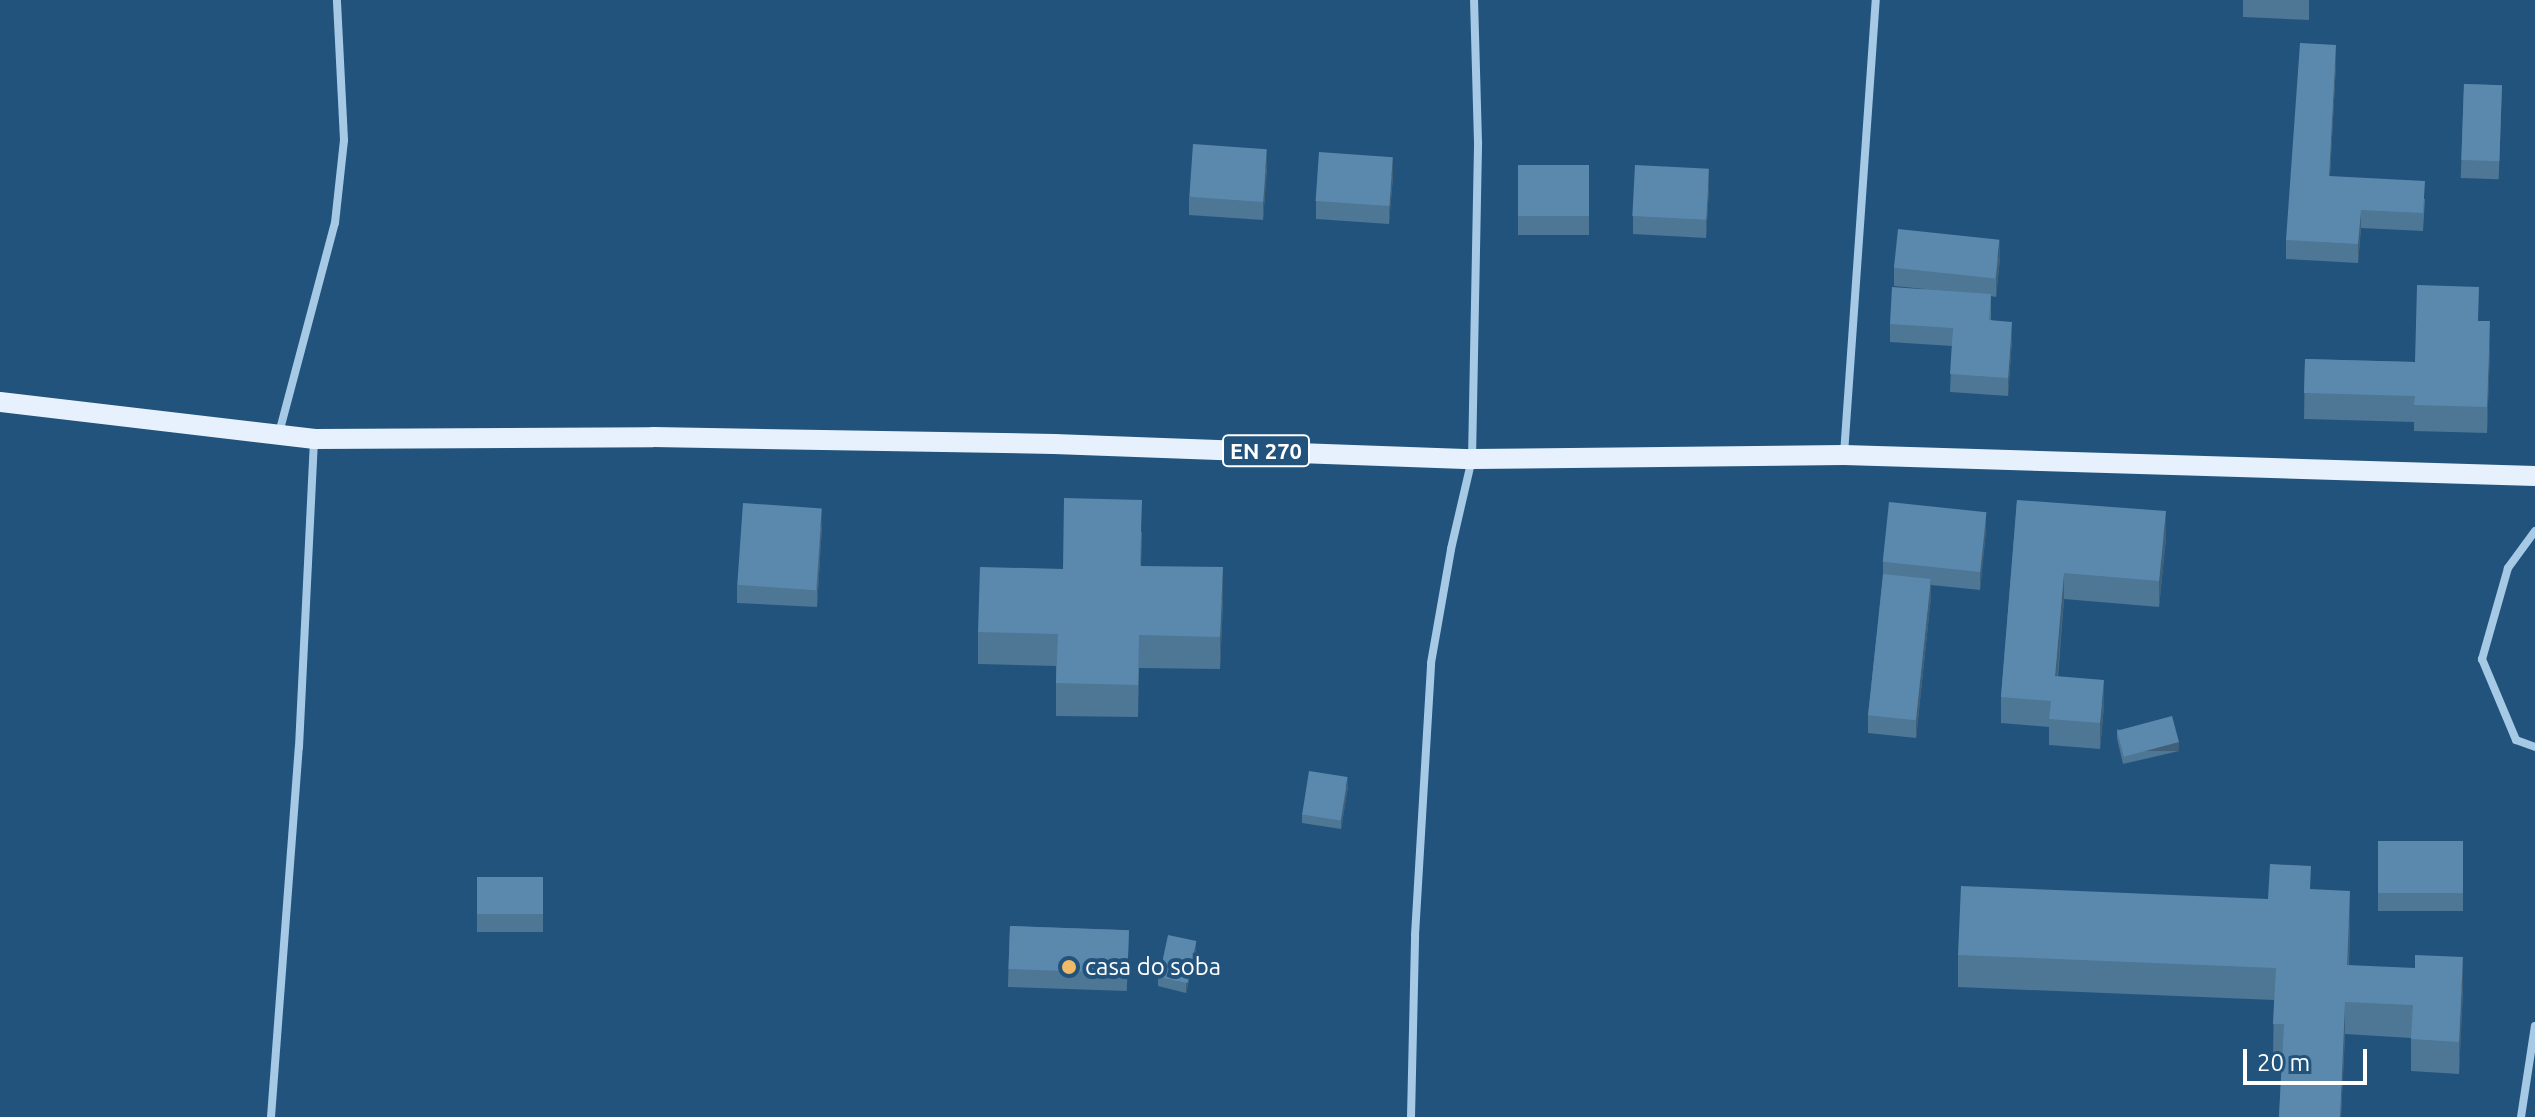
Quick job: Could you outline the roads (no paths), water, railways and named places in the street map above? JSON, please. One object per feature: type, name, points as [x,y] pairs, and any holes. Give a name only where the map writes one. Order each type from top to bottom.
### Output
[{"type":"main road","name":"EN 270","points":[[0,402],[315,439],[653,437],[1038,443],[1472,459],[1844,455],[2535,476]]},
{"type":"street","points":[[278,437],[335,223],[344,140],[337,0]]},
{"type":"street","points":[[1411,1117],[1415,935],[1431,663],[1451,549],[1472,459],[1478,142],[1474,0]]},
{"type":"street","points":[[1844,455],[1876,0]]},
{"type":"street","points":[[271,1117],[299,747],[315,439]]},
{"type":"street","points":[[2535,531],[2508,568],[2482,659],[2516,740],[2535,747]]},
{"type":"street","points":[[2521,1117],[2535,1026]]},
{"type":"place","name":"casa do soba","points":[[1069,967]]}]
